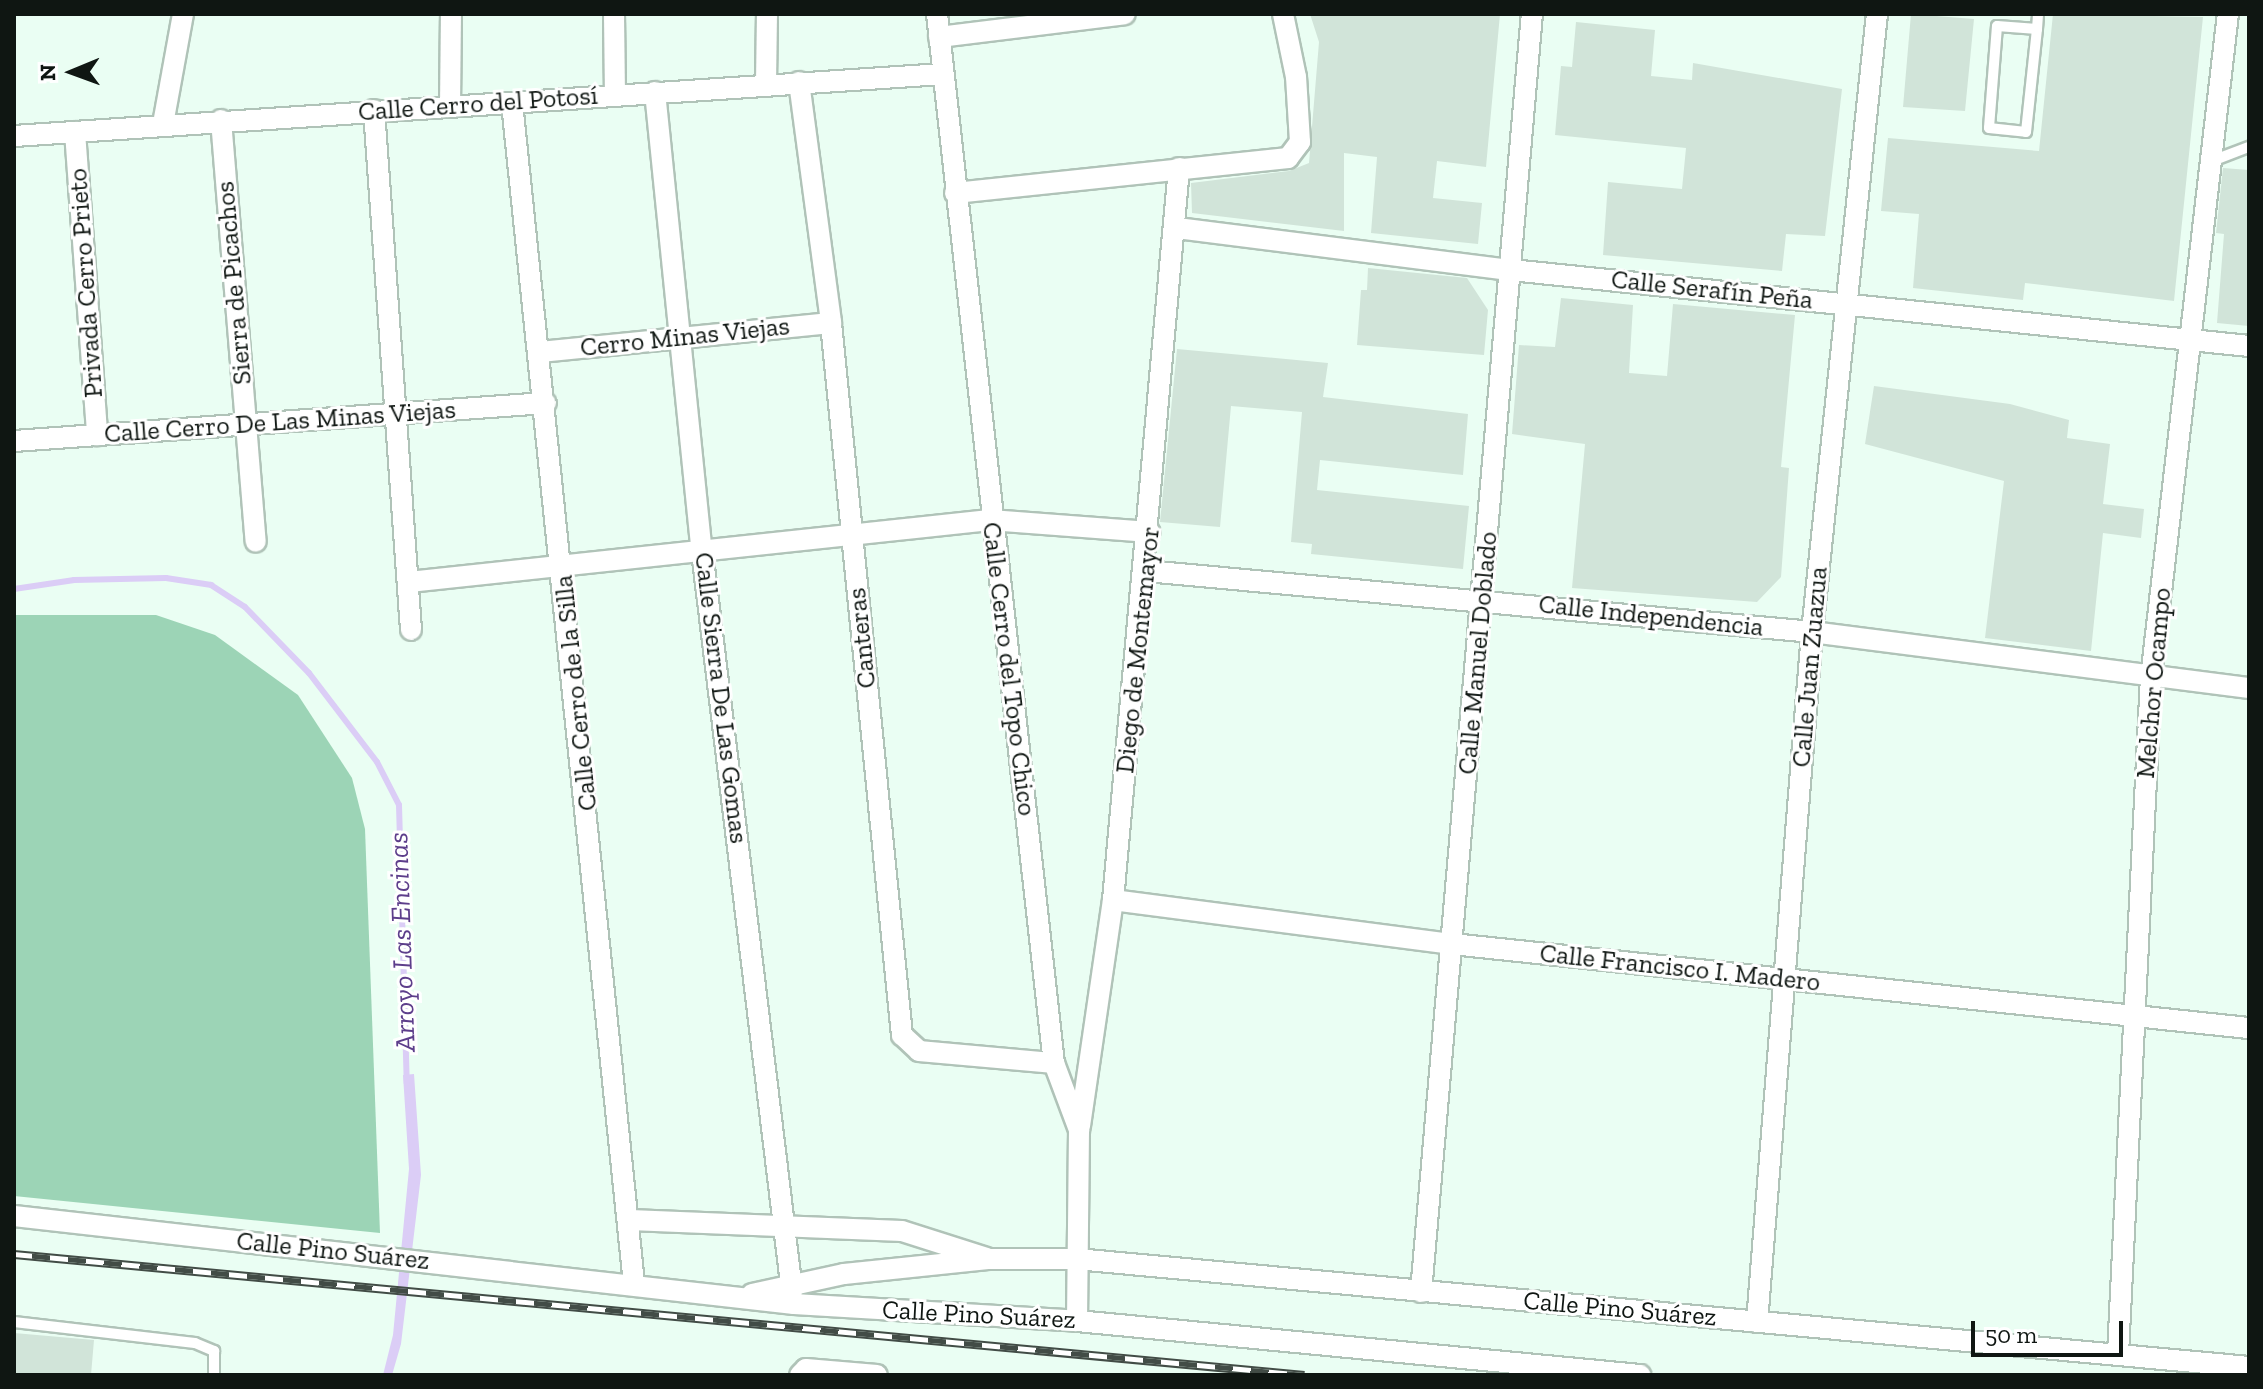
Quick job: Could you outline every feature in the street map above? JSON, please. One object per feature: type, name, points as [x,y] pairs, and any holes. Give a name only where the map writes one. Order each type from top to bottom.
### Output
[{"type":"street","points":[[163,124],[183,14]]},
{"type":"street","points":[[450,107],[451,14]]},
{"type":"street","points":[[614,14],[615,96]]},
{"type":"street","points":[[766,84],[767,14]]},
{"type":"street","name":"Calle Cerro del Topo Chico","points":[[937,14],[990,520],[1018,723],[1054,1063],[1079,1130],[1077,1321]]},
{"type":"street","points":[[939,37],[1125,14]]},
{"type":"street","points":[[955,193],[1288,158],[1298,149],[1296,77],[1283,14]]},
{"type":"street","name":"Calle Manuel Doblado","points":[[1421,1292],[1532,14]]},
{"type":"street","name":"Calle Juan Zuazua","points":[[1757,1322],[1812,632],[1844,303],[1877,14]]},
{"type":"street","name":"Melchor Ocampo","points":[[2118,1354],[2132,1017],[2151,678],[2228,14]]},
{"type":"street","name":"Calle Cerro del Potosí","points":[[14,136],[942,74]]},
{"type":"street","name":"Canteras","points":[[799,82],[831,323],[902,1035],[919,1051],[1054,1063]]},
{"type":"street","name":"Calle Sierra De Las Gomas","points":[[655,92],[683,337],[702,551],[781,1223],[794,1304]]},
{"type":"street","name":"Calle Cerro de la Silla","points":[[512,103],[564,567],[634,1283]]},
{"type":"street","points":[[374,110],[411,630]]},
{"type":"street","name":"Sierra de Picachos","points":[[221,120],[256,542]]},
{"type":"street","name":"Privada Cerro Prieto","points":[[75,132],[97,435]]},
{"type":"street","name":"Diego de Montemayor","points":[[1079,1130],[1113,900],[1150,532],[1177,228],[1179,168]]},
{"type":"street","name":"Calle Serafín Peña","points":[[1177,228],[1511,270],[2249,346]]},
{"type":"street","name":"Cerro Minas Viejas","points":[[540,352],[831,323]]},
{"type":"street","name":"Calle Cerro De Las Minas Viejas","points":[[14,441],[546,403]]},
{"type":"street","points":[[409,582],[990,520],[1150,532]]},
{"type":"street","name":"Calle Independencia","points":[[1146,571],[1812,632],[2151,678],[2249,688]]},
{"type":"street","name":"Calle Francisco I. Madero","points":[[1113,900],[1452,944],[2249,1028]]},
{"type":"street","name":"Calle Pino Suárez","points":[[14,1216],[748,1295],[794,1304],[1077,1321],[1640,1375]]},
{"type":"street","name":"Calle Pino Suárez","points":[[630,1220],[781,1223],[914,1233],[990,1259]]},
{"type":"street","name":"Calle Pino Suárez","points":[[748,1295],[791,1282],[990,1259],[1076,1259],[2118,1354],[2209,1369],[2249,1367]]},
{"type":"street","points":[[800,1375],[806,1369],[877,1375]]},
{"type":"lane","points":[[2037,29],[1997,26],[1989,128],[2026,132],[2037,29],[2038,14]]},
{"type":"lane","points":[[2212,161],[2249,147]]},
{"type":"lane","points":[[14,1322],[195,1343],[214,1351],[214,1375]]},
{"type":"green space","points":[[14,615],[156,615],[215,635],[298,695],[352,778],[365,829],[380,1233],[14,1196]]},
{"type":"shaded area","points":[[414,1074],[421,1175],[401,1344],[392,1375],[383,1375],[393,1335],[409,1169],[403,1075]]},
{"type":"building","points":[[1310,14],[1500,14],[1486,167],[1437,161],[1433,198],[1482,203],[1478,244],[1371,233],[1377,157],[1344,153],[1344,231],[1192,213],[1191,183],[1289,171],[1309,163],[1319,42]]},
{"type":"building","points":[[1911,14],[1974,19],[1965,111],[1903,107]]},
{"type":"building","points":[[2053,14],[2203,17],[2174,301],[2025,283],[2023,300],[1913,288],[1919,214],[1881,211],[1888,138],[2039,151]]},
{"type":"building","points":[[1576,22],[1655,30],[1651,76],[1692,80],[1693,63],[1842,89],[1825,236],[1786,234],[1782,271],[1603,255],[1608,182],[1682,189],[1686,148],[1555,135],[1561,66],[1572,67]]},
{"type":"building","points":[[2223,168],[2249,170],[2249,326],[2217,323],[2224,234],[2216,233]]},
{"type":"building","points":[[1368,268],[1467,278],[1488,310],[1484,355],[1357,345],[1361,290],[1367,290]]},
{"type":"building","points":[[1561,298],[1633,305],[1629,373],[1667,376],[1673,304],[1795,315],[1781,467],[1789,468],[1781,577],[1757,602],[1572,588],[1585,444],[1512,434],[1519,345],[1555,347]]},
{"type":"building","points":[[1177,349],[1328,363],[1323,397],[1468,414],[1463,475],[1320,460],[1317,490],[1469,506],[1463,569],[1311,554],[1312,544],[1291,542],[1302,412],[1231,406],[1220,527],[1160,522]]},
{"type":"building","points":[[1874,386],[2010,404],[2069,420],[2067,438],[2110,444],[2103,504],[2144,509],[2141,538],[2103,533],[2091,651],[1985,638],[2004,481],[1865,444]]},
{"type":"building","points":[[14,1333],[94,1340],[91,1375],[14,1375]]},
{"type":"waterway","name":"Arroyo Las Encinas","points":[[14,589],[74,580],[166,578],[211,585],[245,607],[309,673],[377,762],[399,805],[407,1083]]},
{"type":"railway","points":[[14,1254],[1304,1375]]}]
